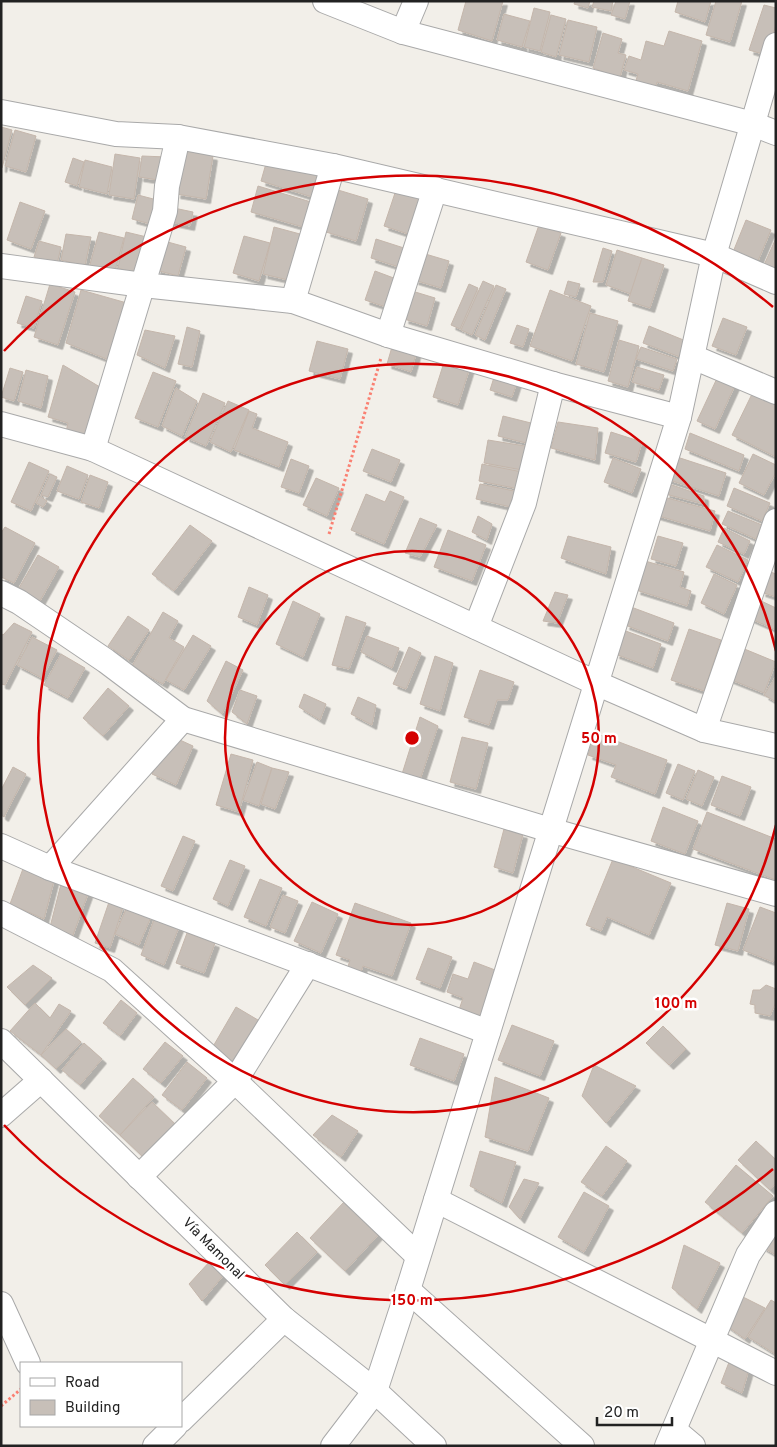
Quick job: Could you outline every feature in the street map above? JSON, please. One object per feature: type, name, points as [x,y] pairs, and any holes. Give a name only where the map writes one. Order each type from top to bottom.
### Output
[{"type":"street","points":[[325,1],[403,32],[752,124],[776,133]]},
{"type":"street","points":[[403,32],[416,1]]},
{"type":"street","points":[[333,1446],[375,1391],[408,1290],[679,417],[714,255],[776,45]]},
{"type":"street","points":[[1,112],[116,134],[178,137],[333,166],[714,255],[776,282]]},
{"type":"street","points":[[93,449],[165,211],[167,186],[178,137]]},
{"type":"street","points":[[293,301],[333,166]]},
{"type":"street","points":[[388,336],[435,189]]},
{"type":"street","points":[[1,266],[143,285],[293,301],[388,336],[553,384],[679,417]]},
{"type":"street","points":[[693,357],[776,392]]},
{"type":"street","points":[[476,627],[524,503],[553,384]]},
{"type":"street","points":[[1,424],[93,449],[596,683],[704,730],[776,746]]},
{"type":"street","points":[[704,730],[776,521]]},
{"type":"street","points":[[1,593],[19,602],[106,661],[183,719],[550,830],[776,894]]},
{"type":"street","points":[[50,868],[183,719]]},
{"type":"street","points":[[1,846],[50,868],[488,1032]]},
{"type":"street","points":[[1,913],[112,970],[235,1081],[418,1256]]},
{"type":"street","points":[[139,1177],[235,1081],[308,964]]},
{"type":"street","name":"Vía Mamonal","points":[[1,1041],[284,1319],[375,1391],[434,1446]]},
{"type":"street","points":[[1,1115],[41,1080]]},
{"type":"street","points":[[436,1200],[776,1373]]},
{"type":"street","points":[[693,1446],[670,1438],[748,1255],[776,1213]]},
{"type":"street","points":[[408,1290],[582,1446]]},
{"type":"street","points":[[1,1304],[28,1362]]},
{"type":"street","points":[[182,1419],[284,1319]]},
{"type":"street","points":[[155,1446],[174,1427]]},
{"type":"path","points":[[323,556],[388,336]]},
{"type":"path","points":[[1,1406],[20,1390]]},
{"type":"building","points":[[466,1],[503,1],[492,41],[458,30]]},
{"type":"building","points":[[575,1],[590,1],[588,8],[574,4]]},
{"type":"building","points":[[594,1],[613,1],[611,11],[592,7]]},
{"type":"building","points":[[616,1],[630,1],[625,19],[611,15]]},
{"type":"building","points":[[678,1],[711,1],[705,22],[675,12]]},
{"type":"building","points":[[716,1],[742,1],[730,42],[706,35]]},
{"type":"building","points":[[764,5],[776,8],[776,25],[766,55],[749,50]]},
{"type":"building","points":[[534,8],[550,12],[540,51],[524,47]]},
{"type":"building","points":[[504,14],[530,21],[522,47],[497,40]]},
{"type":"building","points":[[551,15],[566,19],[556,57],[541,52]]},
{"type":"building","points":[[568,20],[597,27],[589,62],[559,55]]},
{"type":"building","points":[[669,31],[702,41],[688,91],[657,82],[654,93],[634,87],[638,74],[624,70],[629,56],[641,60],[646,41],[664,46]]},
{"type":"building","points":[[603,33],[622,39],[618,53],[626,55],[619,81],[603,77],[604,72],[593,68]]},
{"type":"building","points":[[1,127],[12,130],[2,168],[1,168]]},
{"type":"building","points":[[15,130],[36,136],[26,172],[5,166]]},
{"type":"building","points":[[184,150],[213,156],[206,199],[176,194]]},
{"type":"building","points":[[115,154],[140,158],[134,199],[109,195]]},
{"type":"building","points":[[142,156],[167,157],[164,181],[139,177]]},
{"type":"building","points":[[73,158],[84,162],[77,186],[65,182]]},
{"type":"building","points":[[85,160],[112,167],[107,194],[79,187]]},
{"type":"building","points":[[267,160],[318,176],[312,197],[261,181]]},
{"type":"building","points":[[258,186],[311,202],[303,227],[251,212]]},
{"type":"building","points":[[397,187],[424,196],[411,235],[384,226]]},
{"type":"building","points":[[338,190],[368,199],[356,241],[326,232]]},
{"type":"building","points":[[138,195],[161,201],[154,225],[132,219]]},
{"type":"building","points":[[20,202],[45,211],[31,249],[7,240]]},
{"type":"building","points":[[169,207],[193,212],[190,226],[166,221]]},
{"type":"building","points":[[746,220],[771,230],[755,268],[731,257]]},
{"type":"building","points":[[539,225],[561,233],[548,270],[526,262]]},
{"type":"building","points":[[274,227],[300,234],[288,280],[263,274]]},
{"type":"building","points":[[99,232],[124,238],[114,274],[89,268]]},
{"type":"building","points":[[126,232],[151,238],[139,274],[118,268]]},
{"type":"building","points":[[66,234],[91,237],[85,266],[61,260]]},
{"type":"building","points":[[244,236],[270,243],[259,281],[233,273]]},
{"type":"building","points":[[776,238],[776,270],[764,265]]},
{"type":"building","points":[[376,239],[407,249],[402,268],[371,258]]},
{"type":"building","points":[[39,241],[61,247],[57,264],[34,257]]},
{"type":"building","points":[[164,241],[186,247],[178,276],[156,270]]},
{"type":"building","points":[[603,248],[612,251],[603,282],[593,282]]},
{"type":"building","points":[[617,250],[642,258],[631,294],[606,285]]},
{"type":"building","points":[[422,253],[449,261],[441,288],[414,280]]},
{"type":"building","points":[[642,258],[664,265],[650,308],[628,301]]},
{"type":"building","points":[[375,271],[399,280],[389,308],[365,300]]},
{"type":"building","points":[[483,281],[494,286],[472,335],[461,330]]},
{"type":"building","points":[[568,281],[580,284],[576,297],[564,294]]},
{"type":"building","points":[[50,284],[75,292],[58,345],[34,337]]},
{"type":"building","points":[[469,284],[478,288],[460,329],[451,325]]},
{"type":"building","points":[[496,285],[506,289],[485,340],[475,335]]},
{"type":"building","points":[[81,290],[134,305],[114,362],[66,343]]},
{"type":"building","points":[[550,290],[591,306],[572,361],[530,346]]},
{"type":"building","points":[[412,291],[435,298],[427,326],[404,319]]},
{"type":"building","points":[[26,296],[42,301],[34,328],[17,323]]},
{"type":"building","points":[[590,313],[618,321],[604,372],[576,364]]},
{"type":"building","points":[[723,318],[747,327],[736,355],[712,346]]},
{"type":"building","points":[[517,325],[529,329],[523,347],[510,343]]},
{"type":"building","points":[[649,326],[686,341],[680,357],[643,343]]},
{"type":"building","points":[[187,327],[200,331],[192,367],[178,364]]},
{"type":"building","points":[[145,330],[175,336],[165,368],[137,355]]},
{"type":"building","points":[[394,340],[418,347],[411,372],[387,364]]},
{"type":"building","points":[[619,340],[639,346],[628,387],[608,381]]},
{"type":"building","points":[[317,341],[348,349],[340,379],[309,371]]},
{"type":"building","points":[[641,347],[677,359],[673,371],[636,359]]},
{"type":"building","points":[[446,356],[471,364],[458,405],[433,397]]},
{"type":"building","points":[[63,365],[105,390],[91,440],[66,432],[68,423],[48,417]]},
{"type":"building","points":[[637,367],[664,375],[659,390],[632,382]]},
{"type":"building","points":[[10,368],[23,372],[14,401],[1,397]]},
{"type":"building","points":[[26,370],[48,376],[41,408],[18,401]]},
{"type":"building","points":[[496,371],[518,379],[512,397],[490,390]]},
{"type":"building","points":[[153,372],[176,381],[158,427],[135,418]]},
{"type":"building","points":[[719,374],[736,383],[715,429],[697,421]]},
{"type":"building","points":[[176,388],[197,401],[182,436],[162,426]]},
{"type":"building","points":[[203,393],[225,403],[206,446],[185,437]]},
{"type":"building","points":[[752,394],[776,405],[776,457],[732,435]]},
{"type":"building","points":[[228,401],[249,410],[231,452],[210,442]]},
{"type":"building","points":[[249,411],[257,414],[252,428],[288,442],[279,467],[234,450]]},
{"type":"building","points":[[503,416],[531,423],[526,443],[498,436]]},
{"type":"building","points":[[558,422],[598,428],[595,460],[551,448]]},
{"type":"building","points":[[611,432],[642,442],[636,462],[605,453]]},
{"type":"building","points":[[690,433],[744,455],[739,471],[685,449]]},
{"type":"building","points":[[488,440],[525,446],[522,470],[484,463]]},
{"type":"building","points":[[372,449],[400,460],[391,482],[363,471]]},
{"type":"building","points":[[753,454],[776,465],[776,472],[764,495],[739,483]]},
{"type":"building","points":[[674,456],[726,473],[719,496],[666,479]]},
{"type":"building","points":[[613,458],[641,469],[632,493],[604,482]]},
{"type":"building","points":[[291,459],[309,466],[299,493],[281,487]]},
{"type":"building","points":[[29,462],[49,471],[31,511],[11,502]]},
{"type":"building","points":[[482,464],[522,472],[519,489],[479,481]]},
{"type":"building","points":[[67,466],[88,475],[79,499],[57,491]]},
{"type":"building","points":[[50,474],[57,477],[48,497],[41,495]]},
{"type":"building","points":[[90,475],[108,482],[99,508],[81,502]]},
{"type":"building","points":[[316,478],[339,488],[327,516],[303,505]]},
{"type":"building","points":[[480,484],[519,492],[515,508],[476,499]]},
{"type":"building","points":[[669,484],[704,496],[704,504],[665,494]]},
{"type":"building","points":[[734,488],[770,503],[762,521],[727,506]]},
{"type":"building","points":[[390,491],[404,497],[384,544],[351,530],[366,494],[385,502]]},
{"type":"building","points":[[40,496],[47,501],[43,507],[36,503]]},
{"type":"building","points":[[660,496],[715,511],[710,531],[655,515]]},
{"type":"building","points":[[728,511],[762,525],[756,539],[722,524]]},
{"type":"building","points":[[478,516],[492,524],[487,540],[472,532]]},
{"type":"building","points":[[420,518],[437,525],[420,557],[405,553]]},
{"type":"building","points":[[190,525],[212,541],[174,591],[152,574]]},
{"type":"building","points":[[5,527],[35,543],[14,583],[1,577],[1,533]]},
{"type":"building","points":[[724,528],[750,541],[744,554],[718,542]]},
{"type":"building","points":[[448,530],[486,545],[472,581],[434,567]]},
{"type":"building","points":[[568,536],[611,547],[606,574],[561,558]]},
{"type":"building","points":[[658,536],[683,543],[676,566],[651,559]]},
{"type":"building","points":[[717,545],[748,560],[738,582],[706,567]]},
{"type":"building","points":[[38,555],[59,567],[40,601],[19,588]]},
{"type":"building","points":[[645,561],[684,572],[680,587],[691,591],[687,606],[636,590]]},
{"type":"building","points":[[768,571],[776,574],[776,597],[761,592]]},
{"type":"building","points":[[714,574],[737,585],[724,614],[701,603]]},
{"type":"building","points":[[249,587],[268,595],[257,625],[238,617]]},
{"type":"building","points":[[555,592],[568,595],[557,623],[543,621]]},
{"type":"building","points":[[757,599],[776,608],[776,630],[749,618]]},
{"type":"building","points":[[293,601],[320,614],[303,657],[276,644]]},
{"type":"building","points":[[631,607],[674,623],[668,641],[625,625]]},
{"type":"building","points":[[163,612],[178,621],[169,638],[184,647],[163,684],[132,666]]},
{"type":"building","points":[[128,616],[149,630],[129,660],[108,646]]},
{"type":"building","points":[[346,616],[366,623],[349,669],[332,665]]},
{"type":"building","points":[[14,623],[32,632],[5,685],[1,684],[1,634],[3,635]]},
{"type":"building","points":[[689,629],[721,640],[704,691],[671,680]]},
{"type":"building","points":[[623,630],[661,644],[653,668],[615,654]]},
{"type":"building","points":[[193,635],[211,646],[184,690],[166,680]]},
{"type":"building","points":[[367,636],[399,648],[392,668],[361,652]]},
{"type":"building","points":[[32,637],[57,650],[42,678],[17,665]]},
{"type":"building","points":[[409,647],[421,653],[406,689],[393,684]]},
{"type":"building","points":[[742,648],[776,662],[764,693],[729,679]]},
{"type":"building","points":[[61,654],[85,668],[68,698],[44,685]]},
{"type":"building","points":[[435,656],[453,663],[440,711],[420,704]]},
{"type":"building","points":[[226,661],[243,670],[222,714],[207,701]]},
{"type":"building","points":[[480,670],[514,682],[508,700],[497,700],[489,725],[464,717]]},
{"type":"building","points":[[776,676],[776,702],[764,695]]},
{"type":"building","points":[[108,688],[129,706],[103,736],[83,718]]},
{"type":"building","points":[[240,690],[257,696],[247,724],[232,712]]},
{"type":"building","points":[[304,694],[326,704],[320,720],[299,707]]},
{"type":"building","points":[[358,697],[376,705],[372,725],[351,714]]},
{"type":"building","points":[[420,717],[438,726],[418,786],[402,774]]},
{"type":"building","points":[[595,733],[667,760],[655,794],[611,777],[616,765],[588,755]]},
{"type":"building","points":[[169,735],[193,746],[176,785],[152,774]]},
{"type":"building","points":[[462,737],[488,743],[476,789],[450,782]]},
{"type":"building","points":[[231,754],[253,760],[239,812],[216,805]]},
{"type":"building","points":[[257,762],[272,768],[259,806],[243,800]]},
{"type":"building","points":[[678,764],[695,771],[683,800],[666,793]]},
{"type":"building","points":[[13,767],[26,774],[4,817],[1,815],[1,790]]},
{"type":"building","points":[[272,768],[289,772],[275,809],[261,804]]},
{"type":"building","points":[[698,770],[714,777],[702,806],[686,799]]},
{"type":"building","points":[[722,776],[751,787],[740,816],[711,805]]},
{"type":"building","points":[[663,807],[698,821],[685,854],[651,841]]},
{"type":"building","points":[[707,812],[776,839],[776,880],[693,849]]},
{"type":"building","points":[[504,829],[523,834],[513,873],[494,867]]},
{"type":"building","points":[[183,836],[195,841],[173,891],[161,886]]},
{"type":"building","points":[[613,859],[671,883],[649,935],[607,917],[601,931],[586,925]]},
{"type":"building","points":[[230,860],[245,866],[228,906],[213,899]]},
{"type":"building","points":[[24,866],[55,877],[44,919],[10,904]]},
{"type":"building","points":[[260,879],[282,888],[266,926],[244,917]]},
{"type":"building","points":[[62,880],[89,891],[72,938],[49,931]]},
{"type":"building","points":[[283,895],[298,901],[285,933],[270,927]]},
{"type":"building","points":[[109,902],[123,907],[110,948],[95,943]]},
{"type":"building","points":[[312,902],[338,914],[321,953],[294,941]]},
{"type":"building","points":[[355,903],[411,923],[392,976],[363,966],[360,975],[347,970],[350,960],[336,955]]},
{"type":"building","points":[[727,903],[749,909],[738,951],[715,945]]},
{"type":"building","points":[[127,907],[151,917],[139,945],[115,934]]},
{"type":"building","points":[[760,907],[776,913],[776,954],[773,962],[743,950]]},
{"type":"building","points":[[155,917],[179,927],[164,965],[141,955]]},
{"type":"building","points":[[187,933],[215,943],[204,973],[176,963]]},
{"type":"building","points":[[428,948],[452,957],[440,988],[416,979]]},
{"type":"building","points":[[474,962],[503,973],[486,1020],[459,1010],[463,998],[447,992],[453,974],[468,979]]},
{"type":"building","points":[[33,965],[52,978],[25,1005],[7,987]]},
{"type":"building","points":[[766,985],[776,989],[776,1002],[770,1016],[755,1013],[755,1005],[750,1004],[753,990],[760,990]]},
{"type":"building","points":[[121,1000],[137,1013],[120,1036],[103,1023]]},
{"type":"building","points":[[35,1003],[50,1018],[59,1004],[71,1011],[41,1055],[10,1031]]},
{"type":"building","points":[[236,1007],[263,1023],[237,1066],[211,1050]]},
{"type":"building","points":[[512,1025],[554,1041],[540,1076],[498,1060]]},
{"type":"building","points":[[663,1026],[686,1049],[669,1065],[646,1043]]},
{"type":"building","points":[[66,1029],[81,1042],[56,1069],[41,1055]]},
{"type":"building","points":[[420,1038],[464,1054],[454,1081],[410,1065]]},
{"type":"building","points":[[165,1042],[183,1056],[161,1083],[143,1069]]},
{"type":"building","points":[[84,1043],[102,1059],[80,1085],[62,1070]]},
{"type":"building","points":[[187,1062],[207,1078],[182,1110],[162,1095]]},
{"type":"building","points":[[594,1065],[636,1086],[606,1123],[582,1096]]},
{"type":"building","points":[[495,1077],[549,1098],[528,1151],[485,1137]]},
{"type":"building","points":[[133,1078],[154,1097],[120,1135],[99,1116]]},
{"type":"building","points":[[152,1102],[176,1125],[144,1158],[120,1135]]},
{"type":"building","points":[[332,1115],[358,1131],[341,1157],[313,1135]]},
{"type":"building","points":[[756,1141],[776,1160],[776,1183],[770,1190],[738,1160]]},
{"type":"building","points":[[606,1146],[627,1161],[602,1196],[581,1182]]},
{"type":"building","points":[[480,1151],[516,1162],[502,1203],[470,1186]]},
{"type":"building","points":[[736,1165],[773,1196],[742,1233],[705,1202]]},
{"type":"building","points":[[524,1179],[539,1183],[520,1219],[509,1207]]},
{"type":"building","points":[[584,1192],[609,1206],[584,1252],[558,1237]]},
{"type":"building","points":[[344,1202],[379,1234],[345,1271],[310,1238]]},
{"type":"building","points":[[776,1229],[776,1255],[762,1247]]},
{"type":"building","points":[[297,1232],[317,1252],[285,1285],[265,1265]]},
{"type":"building","points":[[684,1245],[720,1263],[697,1309],[672,1288]]},
{"type":"building","points":[[212,1259],[227,1271],[202,1301],[189,1284]]},
{"type":"building","points":[[743,1297],[765,1308],[745,1339],[724,1324]]},
{"type":"building","points":[[771,1300],[776,1303],[775,1354],[748,1337]]},
{"type":"building","points":[[731,1357],[749,1369],[742,1393],[721,1383]]}]
